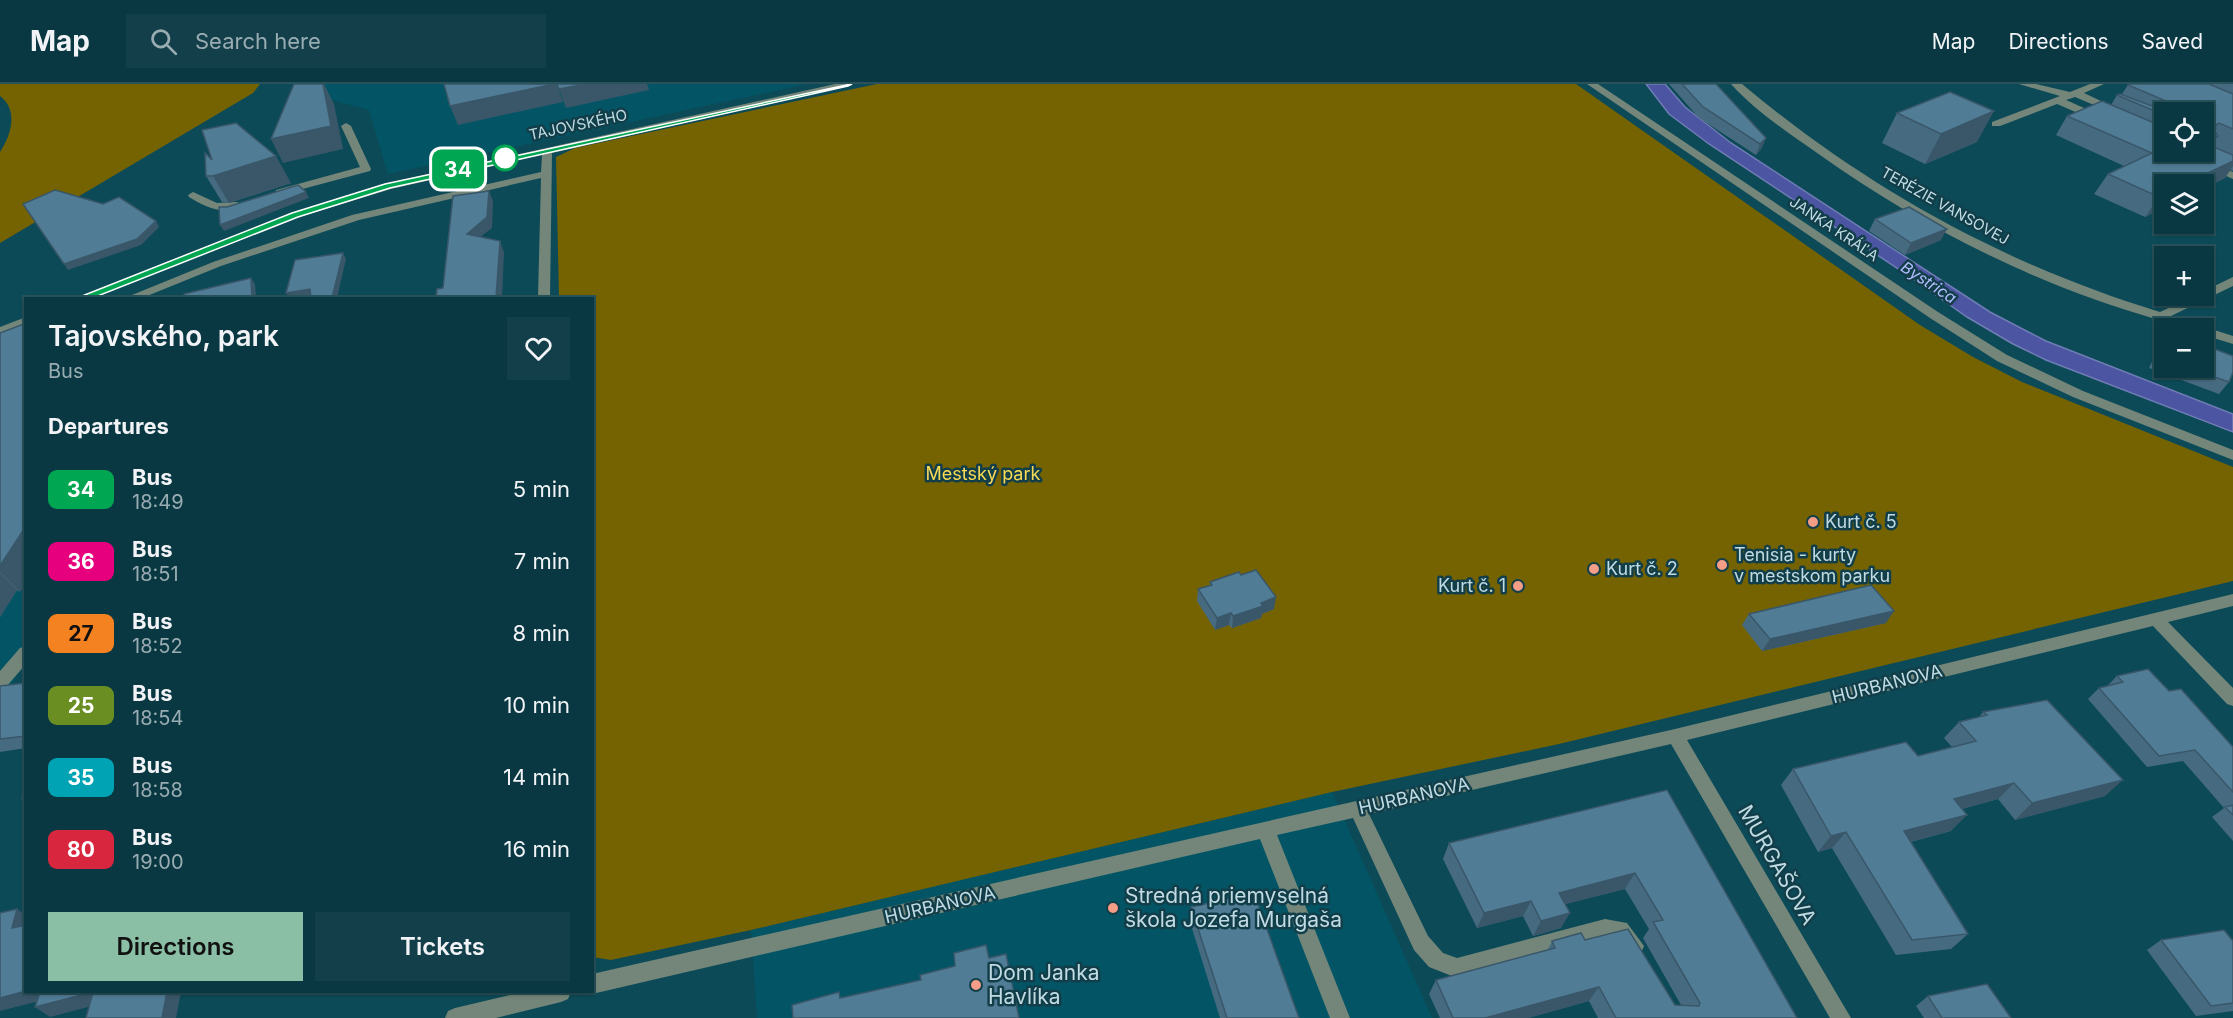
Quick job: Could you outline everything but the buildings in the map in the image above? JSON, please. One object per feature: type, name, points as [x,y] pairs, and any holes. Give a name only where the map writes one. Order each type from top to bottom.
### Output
[{"type":"street","name":"TAJOVSKÉHO","points":[[85,297],[295,215],[355,195],[547,149],[848,84]]},
{"type":"street","name":"JANKA KRÁĽA","points":[[1592,84],[1934,315],[2002,358],[2078,394],[2233,455]]},
{"type":"street","name":"TERÉZIE VANSOVEJ","points":[[1736,84],[1798,135],[1861,178],[1945,228],[2054,280],[2163,318]]},
{"type":"street","points":[[2024,84],[2072,94]]},
{"type":"street","points":[[2043,84],[2125,114]]},
{"type":"street","points":[[1996,124],[2099,84]]},
{"type":"street","points":[[2057,100],[2111,123]]},
{"type":"street","points":[[273,194],[366,169],[346,126]]},
{"type":"street","points":[[544,297],[547,149]]},
{"type":"street","points":[[2202,163],[2215,157]]},
{"type":"street","points":[[2202,163],[2233,176]]},
{"type":"street","points":[[331,167],[341,170],[355,195]]},
{"type":"street","points":[[139,276],[138,297],[217,264],[356,217],[546,174]]},
{"type":"street","points":[[193,195],[211,207],[230,208],[251,201]]},
{"type":"street","points":[[2214,290],[2233,281]]},
{"type":"street","points":[[2160,317],[2182,306]]},
{"type":"street","points":[[0,331],[24,322]]},
{"type":"street","points":[[2214,334],[2233,340]]},
{"type":"street","name":"HURBANOVA","points":[[594,984],[1675,736],[2233,600]]},
{"type":"street","points":[[2156,619],[2233,699]]},
{"type":"street","points":[[0,682],[24,654]]},
{"type":"street","name":"MURGAŠOVA","points":[[1675,736],[1841,1018]]},
{"type":"street","points":[[1358,809],[1421,943],[1436,960],[1457,968],[1605,928],[1620,929],[1630,939],[1642,959]]},
{"type":"street","points":[[1266,831],[1340,1018]]},
{"type":"street","points":[[455,1018],[485,1015],[531,995],[551,993]]},
{"type":"shaded area","points":[[316,84],[807,84],[388,174],[369,110],[317,96]]},
{"type":"shaded area","points":[[24,481],[24,660],[0,708],[0,484]]},
{"type":"shaded area","name":"Stredná priemyselná škola Jozefa Murgaša","points":[[1332,792],[1432,1018],[757,1018],[751,930]]},
{"type":"green space","points":[[0,84],[260,84],[253,93],[0,243],[0,152],[10,131],[11,116],[10,108],[0,96]]},
{"type":"green space","name":"Mestský park","points":[[877,84],[1576,84],[1920,325],[1973,357],[2022,382],[2233,467],[2233,581],[1559,744],[1332,792],[751,930],[611,960],[594,957],[594,297],[559,297],[556,157],[575,148]]},
{"type":"water","name":"Bystrica","points":[[1646,84],[1665,84],[1685,107],[1731,143],[1990,312],[2046,341],[2233,414],[2233,432],[2046,360],[1967,317],[1709,144],[1669,114]]},
{"type":"bus line","name":"34","points":[[85,297],[340,199],[430,175],[848,84]]},
{"type":"place","name":"Kurt č. 5","points":[[1813,522]]},
{"type":"place","name":"Tenisia - kurty v mestskom parku","points":[[1722,565]]},
{"type":"place","name":"Kurt č. 2","points":[[1594,569]]},
{"type":"place","name":"Kurt č. 1","points":[[1518,586]]},
{"type":"place","name":"Stredná priemyselná škola Jozefa Murgaša","points":[[1113,908]]},
{"type":"place","name":"Dom Janka Havlíka","points":[[976,985]]}]
